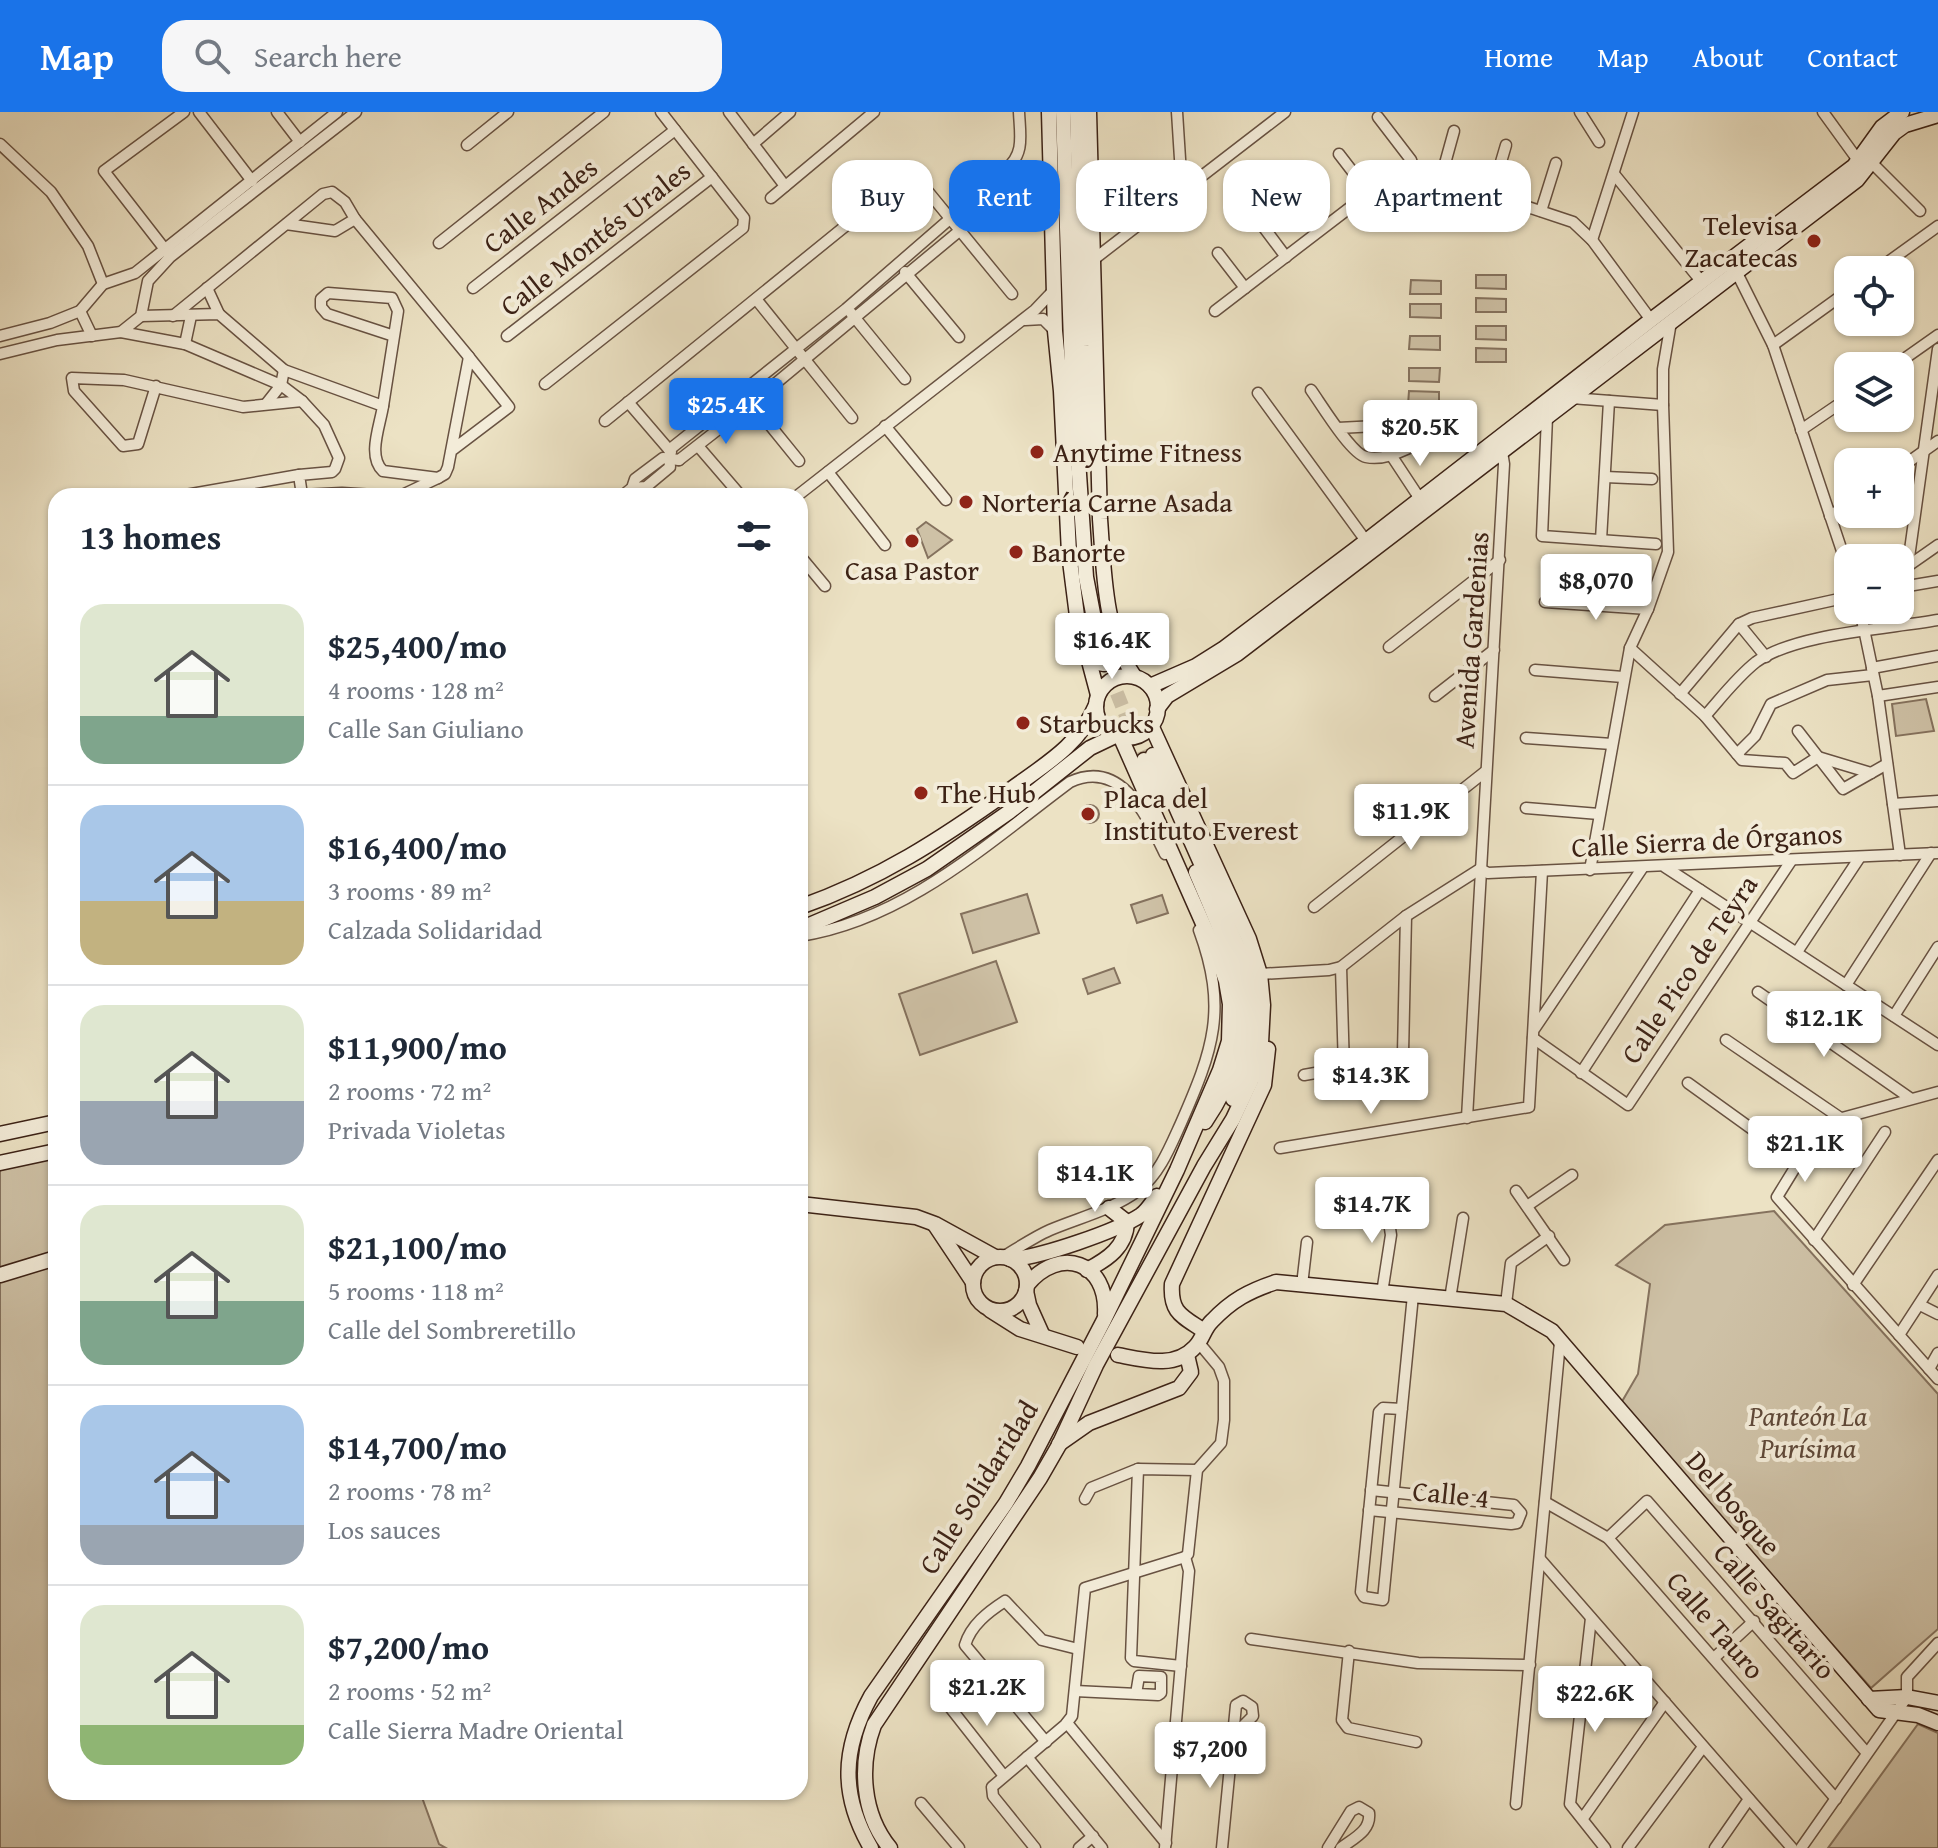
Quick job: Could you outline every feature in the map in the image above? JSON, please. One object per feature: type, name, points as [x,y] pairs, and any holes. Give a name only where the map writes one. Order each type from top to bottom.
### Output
[{"type":"main road","points":[[1049,112],[1053,160]]},
{"type":"main road","points":[[1060,171],[1063,112]]},
{"type":"main road","points":[[1077,112],[1078,160]]},
{"type":"main road","points":[[808,904],[846,891],[896,866],[994,802],[1072,744],[1089,722],[1097,700],[1104,650],[1106,588],[1100,519],[1089,112]]},
{"type":"main road","points":[[1865,165],[1882,127],[1902,112]]},
{"type":"main road","points":[[808,926],[875,897],[946,857],[1090,748],[1118,737],[1141,734],[1151,725],[1157,709],[1167,696],[1237,654],[1420,499],[1671,322],[1865,165],[1905,125],[1938,116]]},
{"type":"main road","points":[[1150,686],[1196,666],[1223,649],[1502,452],[1547,417],[1565,395],[1651,320],[1701,281],[1786,226]]},
{"type":"main road","points":[[1059,232],[1086,577],[1104,650]]},
{"type":"main road","points":[[1080,232],[1095,561],[1104,650]]},
{"type":"main road","points":[[1089,232],[1093,252]]},
{"type":"main road","points":[[1059,239],[1054,290],[1055,331],[1074,600],[1104,650],[1150,686],[1156,696],[1157,709]]},
{"type":"main road","points":[[1061,391],[1072,371]]},
{"type":"main road","points":[[994,802],[1001,789],[1069,740],[1087,708],[1088,684],[1066,588],[1061,499],[1065,483]]},
{"type":"main road","points":[[1134,676],[1109,681],[1097,700],[1101,724],[1118,737],[1136,775],[1216,953],[1230,1004],[1229,1041],[1220,1070],[1184,1152]]},
{"type":"main road","points":[[1151,725],[1155,758],[1227,946],[1242,1009],[1236,1059],[1222,1097],[1184,1152]]},
{"type":"main road","points":[[1136,775],[1134,757],[1142,750],[1157,748],[1155,758],[1245,963],[1253,1009],[1249,1050],[1243,1073],[1204,1166]]},
{"type":"main road","points":[[1155,758],[1249,939],[1260,974],[1263,1005],[1261,1043],[1251,1081],[1233,1119],[1204,1166]]},
{"type":"main road","points":[[946,857],[939,856],[939,846],[969,825],[972,817]]},
{"type":"main road","points":[[1059,1445],[1089,1423],[1179,1388],[1191,1372],[1187,1355],[1193,1328],[1171,1299],[1172,1284],[1264,1085],[1269,1044],[1268,1020],[1263,1005]]},
{"type":"main road","points":[[0,1134],[48,1124]]},
{"type":"main road","name":"Calle Solidaridad","points":[[871,1848],[854,1812],[847,1770],[852,1735],[858,1719],[1013,1490],[1048,1430],[1184,1152]]},
{"type":"main road","points":[[0,1163],[48,1153]]},
{"type":"main road","name":"Calle Solidaridad","points":[[890,1848],[876,1826],[865,1785],[865,1756],[874,1725],[1040,1478],[1096,1365],[1204,1166]]},
{"type":"main road","points":[[973,1282],[978,1269],[1003,1258],[1045,1253],[1127,1222],[1147,1210],[1177,1170]]},
{"type":"main road","points":[[808,1205],[916,1217],[1023,1269],[1029,1305],[1042,1334]]},
{"type":"main road","points":[[1109,1208],[1127,1222]]},
{"type":"main road","points":[[1087,1270],[1114,1253],[1125,1237],[1127,1222]]},
{"type":"main road","points":[[935,1224],[973,1282],[976,1297],[987,1308],[1020,1329],[1077,1347]]},
{"type":"main road","points":[[0,1275],[48,1260]]},
{"type":"main road","points":[[987,1308],[1008,1310],[1020,1302],[1027,1288],[1047,1266],[1072,1263],[1094,1275],[1103,1290],[1104,1320]]},
{"type":"main road","points":[[1193,1328],[1211,1322],[1246,1292],[1276,1282],[1506,1304]]},
{"type":"main road","name":"Del bosque","points":[[1506,1304],[1552,1331],[1879,1710],[1918,1715],[1938,1723]]},
{"type":"main road","points":[[1118,1355],[1161,1362],[1187,1355]]},
{"type":"main road","points":[[1869,1699],[1907,1697],[1938,1703]]},
{"type":"street","points":[[167,253],[104,171],[184,112]]},
{"type":"street","points":[[199,112],[252,181]]},
{"type":"street","points":[[277,112],[300,142]]},
{"type":"street","points":[[141,316],[148,281],[167,253],[337,112]]},
{"type":"street","points":[[0,336],[50,323],[80,311],[103,284],[135,273],[167,253],[356,112]]},
{"type":"street","points":[[467,145],[508,112]]},
{"type":"street","points":[[439,243],[604,112]]},
{"type":"street","points":[[545,384],[743,228],[744,218],[661,112]]},
{"type":"street","points":[[729,112],[785,186]]},
{"type":"street","points":[[753,144],[790,112]]},
{"type":"street","points":[[771,198],[874,112]]},
{"type":"street","points":[[1016,160],[1020,148],[1019,112]]},
{"type":"street","points":[[1177,112],[1180,160]]},
{"type":"street","points":[[1207,171],[1285,112]]},
{"type":"street","points":[[1580,112],[1599,142]]},
{"type":"street","points":[[1592,240],[1633,112]]},
{"type":"street","points":[[1823,112],[1865,165],[1920,211]]},
{"type":"street","points":[[1378,117],[1411,160]]},
{"type":"street","name":"Calle Andes","points":[[473,288],[675,130]]},
{"type":"street","points":[[1446,160],[1454,131]]},
{"type":"street","points":[[0,144],[51,192],[88,246],[103,284]]},
{"type":"street","points":[[1502,160],[1506,145]]},
{"type":"street","points":[[1339,154],[1346,163]]},
{"type":"street","points":[[1541,211],[1556,163]]},
{"type":"street","points":[[605,421],[912,172],[949,216]]},
{"type":"street","points":[[1614,174],[1701,281]]},
{"type":"street","name":"Calle Montés Urales","points":[[507,336],[712,177]]},
{"type":"street","points":[[173,316],[323,194],[332,192],[345,202],[355,219],[509,407],[451,451]]},
{"type":"street","points":[[1531,208],[1573,222],[1592,240],[1651,320]]},
{"type":"street","points":[[286,224],[335,231],[355,219]]},
{"type":"street","points":[[632,488],[635,479],[663,458],[698,446],[804,360],[899,264],[949,220]]},
{"type":"street","points":[[1896,256],[1938,226]]},
{"type":"street","points":[[673,457],[796,349],[907,275],[957,232]]},
{"type":"street","points":[[963,232],[1012,294]]},
{"type":"street","points":[[1093,252],[1122,232]]},
{"type":"street","points":[[1267,232],[1286,257]]},
{"type":"street","points":[[1215,311],[1317,232]]},
{"type":"street","points":[[1218,253],[1245,288]]},
{"type":"street","points":[[899,264],[959,337]]},
{"type":"street","points":[[1736,271],[1773,345],[1840,544]]},
{"type":"street","points":[[135,273],[148,281]]},
{"type":"street","points":[[207,288],[219,314],[284,370],[383,406]]},
{"type":"street","points":[[807,488],[1023,320],[1054,290]]},
{"type":"street","points":[[394,336],[327,314],[321,307],[321,299],[328,293],[392,298],[398,311],[383,406],[374,453],[383,471],[438,478]]},
{"type":"street","points":[[756,299],[852,418]]},
{"type":"street","points":[[1773,345],[1834,301]]},
{"type":"street","points":[[80,311],[92,336]]},
{"type":"street","points":[[850,313],[905,379]]},
{"type":"street","points":[[121,332],[141,316],[219,314]]},
{"type":"street","points":[[185,344],[191,316]]},
{"type":"street","points":[[1023,320],[1043,319],[1055,331]]},
{"type":"street","points":[[1590,870],[1623,677],[1630,648],[1648,609],[1669,542],[1663,369],[1671,322]]},
{"type":"street","points":[[0,354],[57,340],[121,332],[185,344],[281,385],[302,401],[324,425],[339,458],[332,472],[225,488]]},
{"type":"street","points":[[1914,352],[1938,335]]},
{"type":"street","points":[[1911,544],[1938,349]]},
{"type":"street","points":[[417,488],[445,474],[469,357]]},
{"type":"street","points":[[266,404],[281,385],[284,370]]},
{"type":"street","points":[[156,386],[138,444],[123,446],[74,391],[72,378],[124,380],[156,386],[243,407],[302,401]]},
{"type":"street","points":[[1311,390],[1338,428],[1358,454],[1368,458],[1391,455],[1420,443],[1423,437],[1421,428],[1415,424],[1338,428]]},
{"type":"street","points":[[1258,393],[1369,545]]},
{"type":"street","points":[[1565,395],[1663,405]]},
{"type":"street","points":[[1601,540],[1609,401]]},
{"type":"street","points":[[628,402],[673,457]]},
{"type":"street","points":[[752,403],[799,461]]},
{"type":"street","points":[[1801,430],[1834,408]]},
{"type":"street","points":[[1547,417],[1542,536],[1656,544]]},
{"type":"street","points":[[885,426],[946,500]]},
{"type":"street","points":[[1914,458],[1938,441]]},
{"type":"street","points":[[698,446],[734,488]]},
{"type":"street","name":"Avenida Gardenias","points":[[1467,1118],[1500,560],[1502,452]]},
{"type":"street","points":[[1391,455],[1420,499]]},
{"type":"street","points":[[828,472],[885,545]]},
{"type":"street","points":[[401,488],[402,473]]},
{"type":"street","points":[[299,475],[301,488]]},
{"type":"street","points":[[1605,477],[1652,479]]},
{"type":"street","points":[[1830,516],[1834,513]]},
{"type":"street","points":[[1914,562],[1938,545]]},
{"type":"street","points":[[1389,647],[1500,560]]},
{"type":"street","points":[[808,566],[825,586]]},
{"type":"street","points":[[1914,585],[1938,581]]},
{"type":"street","points":[[1680,694],[1739,624],[1752,618],[1834,600]]},
{"type":"street","points":[[1545,602],[1648,609]]},
{"type":"street","points":[[1705,716],[1740,677],[1766,657],[1791,646],[1938,620]]},
{"type":"street","points":[[1739,624],[1766,657]]},
{"type":"street","points":[[1863,624],[1878,696],[1900,855]]},
{"type":"street","points":[[1630,648],[1705,716],[1742,760],[1785,763],[1793,773],[1818,757],[1871,773]]},
{"type":"street","points":[[1435,696],[1494,650]]},
{"type":"street","points":[[1737,754],[1755,736],[1771,704],[1827,680],[1938,656]]},
{"type":"street","points":[[1535,670],[1623,677]]},
{"type":"street","points":[[1878,696],[1938,687]]},
{"type":"street","points":[[1798,731],[1843,789],[1887,764]]},
{"type":"street","points":[[1526,738],[1612,744]]},
{"type":"street","points":[[1314,907],[1486,771]]},
{"type":"street","points":[[808,934],[830,930],[926,889],[1070,782],[1092,777],[1114,783],[1135,797],[1156,835],[1198,928],[1213,977],[1215,1016],[1208,1059],[1170,1148],[1142,1187],[1109,1208],[1047,1231],[1003,1258]]},
{"type":"street","points":[[1893,804],[1938,801]]},
{"type":"street","points":[[1526,808],[1599,814]]},
{"type":"street","points":[[1846,985],[1935,853]]},
{"type":"street","name":"Calle Sierra de Órganos","points":[[1480,869],[1488,873],[1590,870],[1935,853]]},
{"type":"street","points":[[1797,952],[1860,857]]},
{"type":"street","name":"Calle Pico de Teyra","points":[[1581,1073],[1628,1105],[1791,861]]},
{"type":"street","points":[[1664,866],[1938,1045]]},
{"type":"street","points":[[1533,1034],[1643,867]]},
{"type":"street","points":[[1260,974],[1341,967],[1406,916],[1480,869]]},
{"type":"street","points":[[1280,1148],[1529,1107],[1542,871]]},
{"type":"street","points":[[1533,1034],[1581,1073],[1700,890]]},
{"type":"street","points":[[1304,1075],[1400,1058],[1403,1053],[1406,916]]},
{"type":"street","points":[[1894,1016],[1938,947]]},
{"type":"street","points":[[1341,967],[1344,1069]]},
{"type":"street","points":[[1758,992],[1910,1098]]},
{"type":"street","points":[[1726,1040],[1839,1117]]},
{"type":"street","points":[[1688,1083],[1763,1137],[1769,1138],[1938,1092]]},
{"type":"street","points":[[1814,1240],[1885,1132]]},
{"type":"street","points":[[1804,1153],[1777,1197],[1938,1379]]},
{"type":"street","points":[[1853,1285],[1938,1160]]},
{"type":"street","points":[[1527,1206],[1572,1175]]},
{"type":"street","points":[[1516,1191],[1564,1260]]},
{"type":"street","points":[[1376,1194],[1389,1222],[1391,1235],[1382,1293]]},
{"type":"street","points":[[1450,1299],[1463,1218]]},
{"type":"street","points":[[1506,1304],[1511,1263],[1549,1236]]},
{"type":"street","points":[[1302,1285],[1307,1242]]},
{"type":"street","points":[[1899,1335],[1938,1275]]},
{"type":"street","points":[[1402,1409],[1383,1408],[1379,1412],[1369,1510],[1361,1592],[1364,1597],[1383,1600],[1394,1493],[1413,1295]]},
{"type":"street","points":[[1920,1305],[1938,1314]]},
{"type":"street","points":[[1035,1848],[993,1796],[992,1787],[1072,1716],[1085,1588],[1188,1554],[1197,1470],[1221,1443],[1224,1420],[1224,1381],[1219,1367],[1193,1328]]},
{"type":"street","points":[[1516,1804],[1560,1342]]},
{"type":"street","points":[[1929,1369],[1938,1353]]},
{"type":"street","points":[[1085,1499],[1091,1488],[1138,1469],[1197,1470]]},
{"type":"street","points":[[1138,1469],[1131,1658],[1134,1661],[1181,1666]]},
{"type":"street","points":[[1371,1490],[1394,1493]]},
{"type":"street","name":"Calle 4","points":[[1369,1510],[1511,1524],[1517,1523],[1521,1513],[1514,1505],[1394,1493]]},
{"type":"street","name":"Calle Sagitario","points":[[1608,1538],[1647,1501],[1866,1752]]},
{"type":"street","name":"Calle Tauro","points":[[1545,1502],[1608,1538],[1836,1799]]},
{"type":"street","points":[[1166,1846],[1189,1571],[1185,1557]]},
{"type":"street","points":[[1540,1559],[1792,1848]]},
{"type":"street","points":[[1046,1742],[965,1645],[967,1638],[983,1616],[1005,1601],[1042,1640],[1078,1649]]},
{"type":"street","points":[[1591,1618],[1570,1804],[1605,1848]]},
{"type":"street","points":[[1714,1658],[1754,1621]]},
{"type":"street","points":[[1251,1639],[1418,1663],[1530,1665]]},
{"type":"street","points":[[1801,1848],[1907,1697],[1907,1677],[1938,1643]]},
{"type":"street","points":[[1349,1651],[1342,1720],[1348,1728],[1416,1742]]},
{"type":"street","points":[[1075,1691],[1136,1694],[1158,1695],[1161,1693],[1159,1675],[1139,1676],[1136,1694]]},
{"type":"street","points":[[945,1701],[1004,1776]]},
{"type":"street","points":[[1583,1818],[1665,1702]]},
{"type":"street","points":[[1067,1723],[1166,1846]]},
{"type":"street","points":[[1222,1848],[1233,1736]]},
{"type":"street","points":[[1628,1848],[1703,1747]]},
{"type":"street","points":[[1027,1757],[1102,1848]]},
{"type":"street","points":[[1715,1848],[1749,1799]]},
{"type":"street","points":[[921,1803],[959,1848]]},
{"type":"street","points":[[1328,1848],[1351,1811],[1359,1807],[1369,1813],[1367,1828],[1341,1848]]},
{"type":"street","points":[[1079,1848],[1093,1836]]},
{"type":"green space","points":[[1476,275],[1506,275],[1506,289],[1476,288]]},
{"type":"green space","points":[[1411,280],[1441,281],[1441,294],[1410,294]]},
{"type":"green space","points":[[1476,298],[1506,299],[1506,312],[1476,312]]},
{"type":"green space","points":[[1410,304],[1441,304],[1441,318],[1410,317]]},
{"type":"green space","points":[[1476,326],[1506,326],[1506,340],[1476,339]]},
{"type":"green space","points":[[1410,336],[1440,336],[1440,350],[1409,349]]},
{"type":"green space","points":[[1476,348],[1506,349],[1506,362],[1476,362]]},
{"type":"green space","points":[[1409,368],[1440,368],[1439,382],[1409,381]]},
{"type":"green space","points":[[1409,391],[1439,392],[1439,405],[1408,405]]},
{"type":"green space","points":[[926,522],[952,540],[928,558],[917,529]]},
{"type":"green space","points":[[1926,699],[1934,731],[1896,736],[1892,704]]},
{"type":"green space","points":[[1090,805],[1099,814],[1090,823],[1081,814]]},
{"type":"green space","points":[[1027,894],[1039,933],[973,953],[961,914]]},
{"type":"green space","points":[[1162,895],[1168,913],[1137,923],[1131,905]]},
{"type":"green space","points":[[996,961],[1017,1022],[920,1055],[899,994]]},
{"type":"green space","points":[[1114,968],[1120,983],[1088,994],[1083,979]]},
{"type":"green space","points":[[48,1159],[48,1800],[423,1800],[439,1844],[446,1848],[0,1848],[0,1170]]},
{"type":"green space","name":"Panteón La Purísima","points":[[1774,1211],[1938,1394],[1938,1629],[1871,1688],[1620,1405],[1638,1374],[1650,1284],[1616,1265],[1665,1225]]},
{"type":"green space","points":[[1918,1724],[1938,1733],[1938,1848],[1828,1848]]},
{"type":"tunnel","points":[[1101,654],[1144,760]]},
{"type":"place","name":"Televisa Zacatecas","points":[[1814,241]]},
{"type":"place","name":"Anytime Fitness","points":[[1037,452]]},
{"type":"place","name":"Nortería Carne Asada","points":[[966,502]]},
{"type":"place","name":"Casa Pastor","points":[[912,541]]},
{"type":"place","name":"Banorte","points":[[1016,552]]},
{"type":"place","name":"Starbucks","points":[[1023,723]]},
{"type":"place","name":"The Hub","points":[[921,793]]},
{"type":"place","name":"Placa del Instituto Everest","points":[[1088,814]]}]
